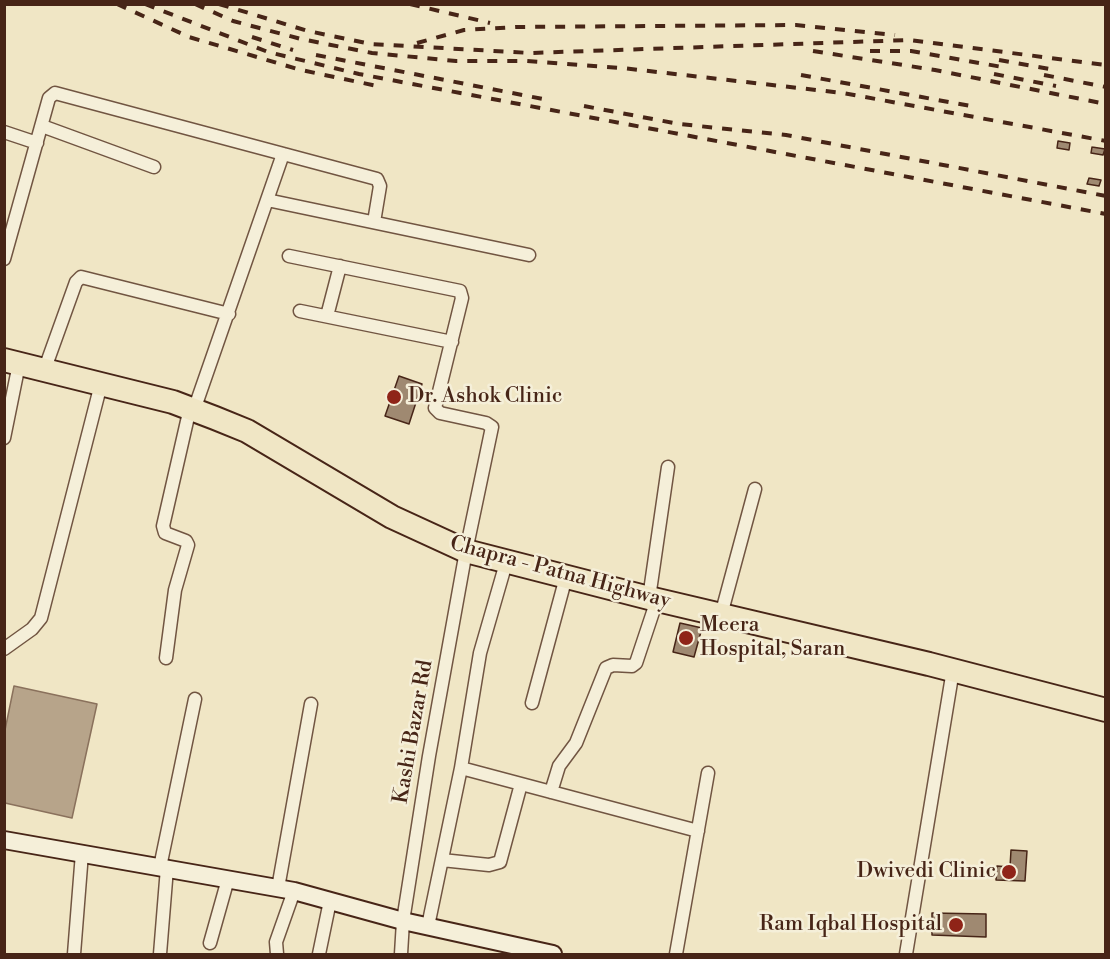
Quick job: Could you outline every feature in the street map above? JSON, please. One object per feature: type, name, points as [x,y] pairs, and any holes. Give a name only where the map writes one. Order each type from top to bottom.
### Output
[{"type":"highway","name":"Chapra - Patna Highway","points":[[12,362],[192,409],[247,431],[392,517],[466,551],[506,563],[953,670],[1106,710]]},
{"type":"street","points":[[4,259],[51,95],[62,93],[377,179],[380,186],[374,222]]},
{"type":"street","points":[[42,126],[154,167]]},
{"type":"street","points":[[4,132],[37,143]]},
{"type":"street","points":[[166,658],[175,590],[188,545],[186,541],[165,533],[162,525],[192,409],[229,314],[283,154]]},
{"type":"street","points":[[267,200],[529,255]]},
{"type":"street","points":[[289,256],[460,291],[462,298],[452,342],[300,310]]},
{"type":"street","points":[[327,316],[340,266]]},
{"type":"street","points":[[44,371],[76,282],[81,277],[229,314]]},
{"type":"street","name":"Kashi Bazar Rd","points":[[401,954],[403,921],[429,756],[466,551],[492,430],[489,424],[440,413],[435,408],[452,342]]},
{"type":"street","points":[[4,438],[12,362]]},
{"type":"street","points":[[4,649],[32,628],[41,618],[100,384]]},
{"type":"street","points":[[550,792],[559,766],[576,743],[606,668],[613,665],[632,666],[636,663],[653,599],[668,467]]},
{"type":"street","points":[[721,615],[755,489]]},
{"type":"street","points":[[428,926],[461,768],[480,653],[506,563]]},
{"type":"street","points":[[532,704],[566,577]]},
{"type":"street","points":[[906,954],[953,670]]},
{"type":"street","points":[[160,954],[163,868],[195,699]]},
{"type":"street","points":[[277,954],[276,942],[286,890],[311,704]]},
{"type":"street","points":[[461,768],[698,831]]},
{"type":"street","points":[[676,954],[708,773]]},
{"type":"street","points":[[442,860],[489,865],[500,862],[522,784]]},
{"type":"street","points":[[4,840],[286,890],[403,921],[553,954]]},
{"type":"street","points":[[74,954],[82,853]]},
{"type":"street","points":[[210,943],[228,879]]},
{"type":"street","points":[[319,954],[330,901]]},
{"type":"shaded area","points":[[14,686],[97,704],[72,818],[5,803],[5,730]]},
{"type":"building","points":[[1058,141],[1070,143],[1069,150],[1057,148]]},
{"type":"building","points":[[1092,147],[1105,149],[1103,155],[1091,153]]},
{"type":"building","points":[[1089,178],[1101,180],[1099,186],[1087,184]]},
{"type":"building","points":[[399,376],[422,384],[409,424],[385,416]]},
{"type":"building","points":[[680,623],[702,628],[694,657],[673,652]]},
{"type":"building","points":[[1011,850],[1027,851],[1025,881],[996,880],[997,866],[1010,867]]},
{"type":"building","points":[[932,913],[986,914],[986,937],[932,935]]},
{"type":"railway","points":[[117,4],[189,37],[301,70],[382,87]]},
{"type":"railway","points":[[145,4],[268,52],[359,74],[1106,214]]},
{"type":"railway","points":[[195,4],[233,21],[301,39],[372,53],[456,61],[527,61],[622,68],[843,93],[1106,141]]},
{"type":"railway","points":[[219,4],[308,31],[371,44],[530,53],[909,40],[1106,65]]},
{"type":"railway","points":[[410,4],[490,23]]},
{"type":"railway","points":[[417,43],[464,30],[517,27],[796,25],[895,35]]},
{"type":"railway","points":[[252,37],[293,50]]},
{"type":"railway","points":[[813,51],[935,70],[1106,104]]},
{"type":"railway","points":[[870,51],[911,51],[1008,68]]},
{"type":"railway","points":[[316,55],[543,99]]},
{"type":"railway","points":[[999,60],[1055,70]]},
{"type":"railway","points":[[994,74],[1056,86]]},
{"type":"railway","points":[[801,75],[976,107]]},
{"type":"railway","points":[[1044,75],[1106,87]]},
{"type":"railway","points":[[584,106],[679,124],[786,135],[1106,196]]},
{"type":"place","name":"Dr. Ashok Clinic","points":[[394,397]]},
{"type":"place","name":"Meera Hospital, Saran","points":[[686,638]]},
{"type":"place","name":"Dwivedi Clinic","points":[[1009,872]]},
{"type":"place","name":"Ram Iqbal Hospital","points":[[956,925]]}]
